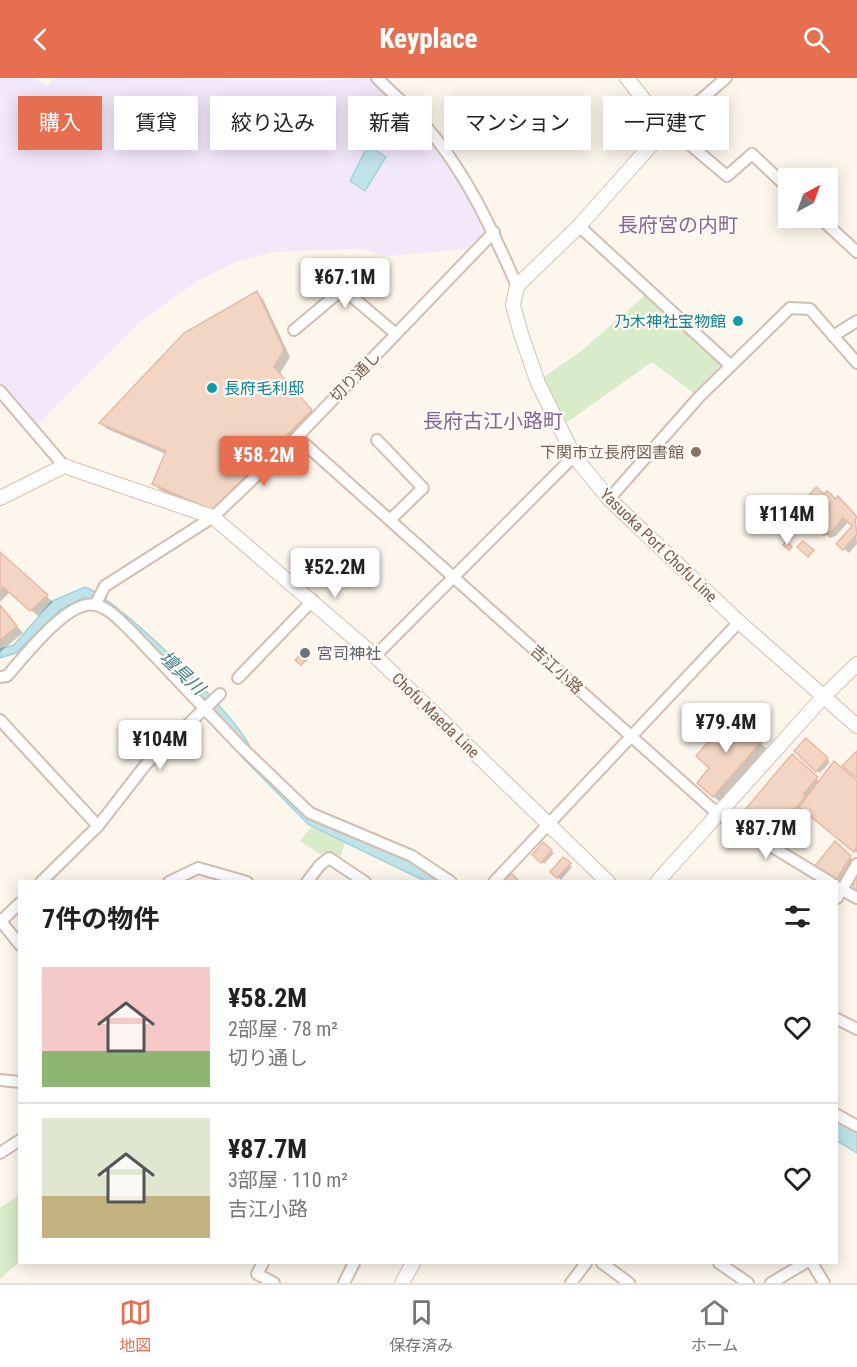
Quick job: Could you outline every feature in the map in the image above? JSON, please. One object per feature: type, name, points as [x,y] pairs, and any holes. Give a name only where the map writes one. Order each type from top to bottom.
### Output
[{"type":"main road","points":[[627,78],[641,96]]},
{"type":"main road","points":[[517,286],[579,226],[648,150]]},
{"type":"main road","name":"Yasuoka Port Chofu Line","points":[[517,286],[513,305],[521,334],[538,383],[574,456],[609,499],[739,622],[824,696]]},
{"type":"main road","points":[[0,498],[64,466]]},
{"type":"main road","name":"Chofu Maeda Line","points":[[64,466],[213,517],[313,600],[375,656],[606,880]]},
{"type":"main road","points":[[659,880],[824,696],[857,664]]},
{"type":"main road","points":[[824,696],[857,726]]},
{"type":"main road","points":[[402,1283],[408,1265]]},
{"type":"street","points":[[376,78],[424,123],[470,187],[494,232],[517,286]]},
{"type":"street","points":[[704,96],[726,78]]},
{"type":"street","points":[[694,150],[727,176],[752,154],[778,179]]},
{"type":"street","points":[[579,226],[730,365]]},
{"type":"street","points":[[831,228],[857,252]]},
{"type":"street","name":"切り通し","points":[[95,604],[105,586],[213,517],[297,437],[494,232]]},
{"type":"street","points":[[294,330],[343,289],[396,334]]},
{"type":"street","points":[[609,499],[730,365],[790,308],[810,309],[857,363]]},
{"type":"street","points":[[833,336],[857,321]]},
{"type":"street","points":[[0,391],[64,466]]},
{"type":"street","name":"吉江小路","points":[[297,437],[718,814],[827,880]]},
{"type":"street","points":[[378,440],[423,488],[390,520]]},
{"type":"street","points":[[375,656],[574,456]]},
{"type":"street","points":[[238,678],[313,600]]},
{"type":"street","points":[[0,677],[7,676],[75,607],[95,604],[108,611],[213,701],[241,747],[310,813],[412,856],[448,880]]},
{"type":"street","points":[[496,880],[739,622]]},
{"type":"street","points":[[43,880],[98,826],[147,763],[213,701]]},
{"type":"street","points":[[0,720],[98,826]]},
{"type":"street","points":[[309,880],[320,865],[329,858],[362,880]]},
{"type":"street","points":[[857,864],[839,891],[857,898]]},
{"type":"street","points":[[173,880],[198,868],[240,880]]},
{"type":"street","points":[[18,905],[1,920],[18,942]]},
{"type":"street","points":[[838,1020],[857,1029]]},
{"type":"street","points":[[0,1080],[18,1082]]},
{"type":"street","points":[[838,1116],[857,1126]]},
{"type":"street","points":[[1,1150],[18,1141]]},
{"type":"street","points":[[262,1264],[257,1274],[274,1283]]},
{"type":"street","points":[[344,1283],[354,1264]]},
{"type":"street","points":[[571,1283],[585,1264]]},
{"type":"street","points":[[603,1264],[629,1283]]},
{"type":"street","points":[[720,1264],[748,1283]]},
{"type":"street","points":[[771,1283],[803,1264]]},
{"type":"street","points":[[813,1264],[824,1283]]},
{"type":"shaded area","points":[[0,78],[33,78],[48,86],[54,78],[331,80],[377,78],[396,96],[348,96],[348,150],[432,150],[432,135],[494,232],[478,248],[389,256],[361,249],[274,252],[238,261],[199,280],[145,318],[33,430],[0,391]]},
{"type":"green space","points":[[649,292],[730,365],[699,397],[652,362],[566,423],[542,378],[580,352]]},
{"type":"green space","points":[[311,827],[345,843],[340,857],[330,850],[320,854],[300,841]]},
{"type":"green space","points":[[18,1196],[18,1263],[0,1279],[0,1208]]},
{"type":"water","points":[[366,150],[376,150],[386,157],[365,191],[350,181]]},
{"type":"water","name":"壇具川","points":[[85,587],[101,596],[150,636],[205,690],[245,738],[252,753],[299,808],[411,860],[440,880],[423,880],[309,825],[241,756],[243,745],[194,687],[102,602],[84,597],[61,609],[16,653],[0,658],[0,649],[14,645],[52,601]]},
{"type":"water","points":[[838,1122],[857,1132],[857,1153],[838,1142]]},
{"type":"building","name":"長府毛利邸","points":[[257,291],[284,350],[274,367],[312,410],[212,510],[152,484],[166,451],[99,423],[184,333]]},
{"type":"building","points":[[816,487],[824,494],[827,491],[836,499],[838,496],[857,517],[855,520],[857,534],[843,550],[836,544],[852,526],[843,518],[831,532],[824,535],[816,528],[816,524],[829,507],[820,499],[804,517],[796,510]]},
{"type":"building","points":[[786,541],[792,547],[789,550],[783,545]]},
{"type":"building","points":[[803,541],[814,550],[808,557],[797,547]]},
{"type":"building","points":[[0,552],[48,595],[30,611],[3,587],[0,590]]},
{"type":"building","points":[[0,605],[17,626],[0,640]]},
{"type":"building","name":"宮司神社","points":[[304,650],[310,656],[306,661],[300,656]]},
{"type":"building","points":[[299,656],[305,661],[301,665],[295,660]]},
{"type":"building","points":[[732,715],[761,742],[713,797],[697,783],[709,768],[696,756]]},
{"type":"building","points":[[806,738],[828,758],[816,772],[794,751]]},
{"type":"building","points":[[857,751],[857,778],[842,766]]},
{"type":"building","points":[[792,754],[818,777],[803,794],[805,797],[774,834],[769,830],[764,836],[737,819]]},
{"type":"building","points":[[834,761],[857,781],[857,847],[854,852],[799,807]]},
{"type":"building","points":[[835,841],[851,856],[836,880],[832,880],[814,867]]},
{"type":"building","points":[[543,842],[552,850],[541,863],[532,855]]},
{"type":"building","points":[[563,857],[571,863],[557,878],[550,872]]},
{"type":"building","points":[[511,873],[518,880],[505,880]]},
{"type":"building","points":[[857,874],[857,892],[854,890],[853,880]]},
{"type":"place","name":"乃木神社宝物館","points":[[738,321]]},
{"type":"place","name":"長府毛利邸","points":[[212,388]]},
{"type":"place","name":"下関市立長府図書館","points":[[696,452]]},
{"type":"place","name":"宮司神社","points":[[305,653]]},
{"type":"district","name":"長府宮の内町","points":[[678,225]]},
{"type":"district","name":"長府古江小路町","points":[[493,421]]}]
